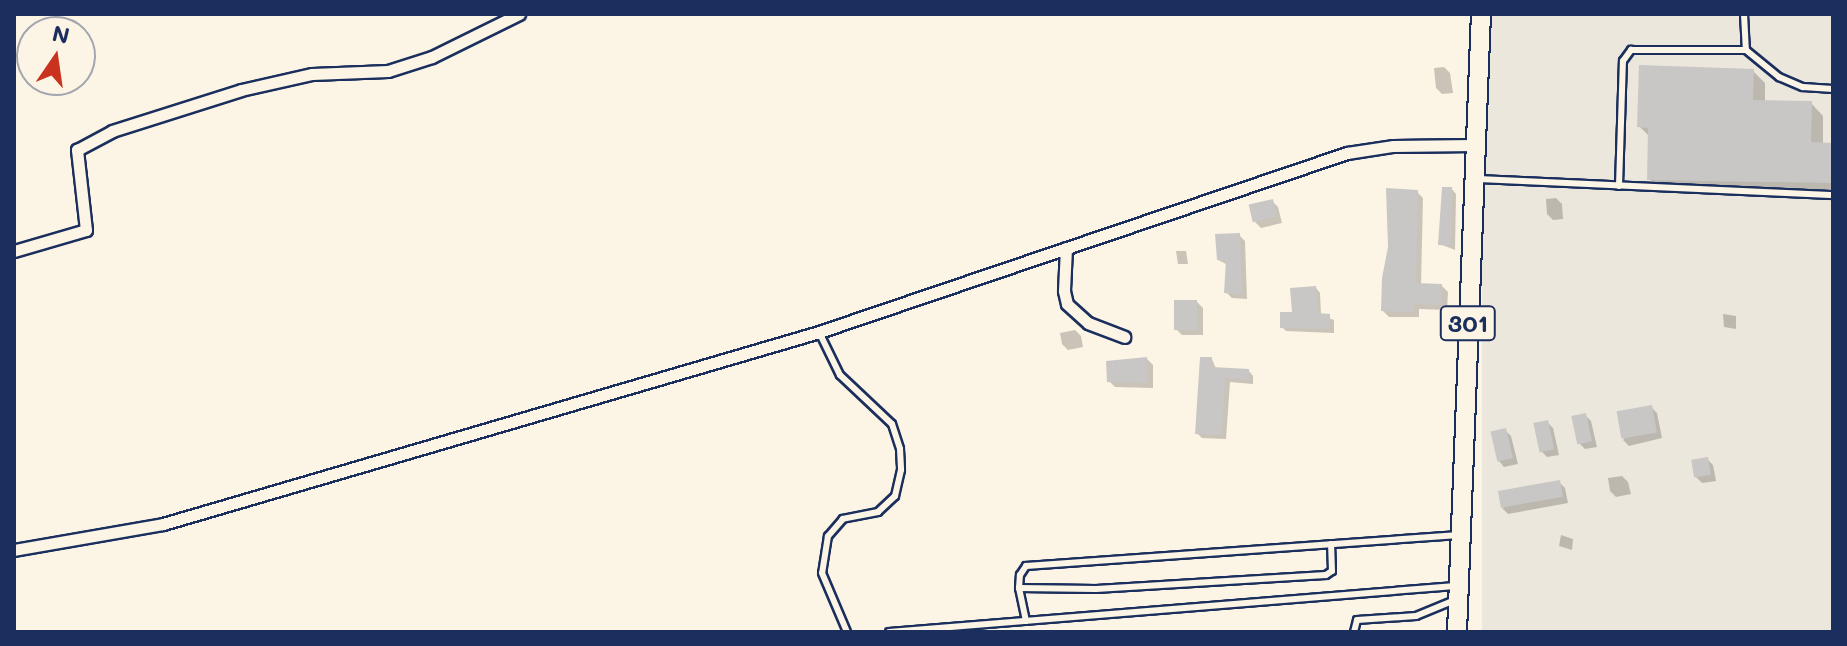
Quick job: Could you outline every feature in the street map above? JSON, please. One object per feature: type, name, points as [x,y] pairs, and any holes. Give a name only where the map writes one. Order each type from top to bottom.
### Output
[{"type":"main road","name":"301","points":[[1457,632],[1481,14]]},
{"type":"street","points":[[14,251],[86,230],[77,150],[112,131],[241,90],[312,74],[388,71],[432,57],[519,14]]},
{"type":"street","points":[[14,550],[163,524],[819,332],[1347,153],[1393,146],[1474,145]]},
{"type":"street","points":[[1066,248],[1064,291],[1067,304],[1088,323],[1124,337]]},
{"type":"lane","points":[[1744,14],[1746,50]]},
{"type":"lane","points":[[1619,186],[1626,53],[1646,49],[1746,50],[1779,77],[1803,87],[1833,89]]},
{"type":"lane","points":[[1473,179],[1833,195]]},
{"type":"lane","points":[[819,332],[840,375],[892,424],[900,449],[901,470],[895,496],[878,512],[843,519],[828,536],[822,573],[847,632]]},
{"type":"lane","points":[[1026,621],[1019,588],[1020,575],[1026,566],[1461,535]]},
{"type":"lane","points":[[1019,588],[1096,589],[1326,575],[1332,571],[1331,544]]},
{"type":"lane","points":[[889,632],[1458,592]]},
{"type":"lane","points":[[1354,632],[1357,620],[1416,616],[1458,592]]},
{"type":"shaded area","points":[[1482,14],[1833,14],[1833,632],[1482,632]]},
{"type":"building","points":[[1639,65],[1754,69],[1753,100],[1812,101],[1811,142],[1833,143],[1833,183],[1647,180],[1648,128],[1637,127]]},
{"type":"building","points":[[1442,187],[1452,187],[1451,246],[1438,245]]},
{"type":"building","points":[[1386,188],[1418,190],[1416,283],[1442,284],[1442,305],[1414,304],[1413,312],[1381,311],[1382,278],[1388,247]]},
{"type":"building","points":[[1273,199],[1277,217],[1253,222],[1249,205]]},
{"type":"building","points":[[1240,233],[1242,294],[1224,293],[1226,260],[1217,260],[1215,234]]},
{"type":"building","points":[[1316,286],[1318,313],[1330,314],[1330,329],[1280,328],[1280,312],[1292,312],[1290,288]]},
{"type":"building","points":[[1174,300],[1197,300],[1197,330],[1174,330]]},
{"type":"building","points":[[1147,357],[1148,383],[1107,382],[1106,361]]},
{"type":"building","points":[[1200,357],[1212,357],[1212,367],[1249,369],[1249,380],[1225,378],[1222,435],[1195,434]]},
{"type":"building","points":[[1652,405],[1657,433],[1621,439],[1617,411]]},
{"type":"building","points":[[1586,413],[1592,441],[1577,444],[1571,416]]},
{"type":"building","points":[[1548,420],[1554,449],[1540,452],[1533,423]]},
{"type":"building","points":[[1506,428],[1513,458],[1497,462],[1490,432]]},
{"type":"building","points":[[1708,457],[1711,475],[1694,477],[1691,460]]},
{"type":"building","points":[[1560,480],[1563,497],[1501,508],[1498,491]]}]
